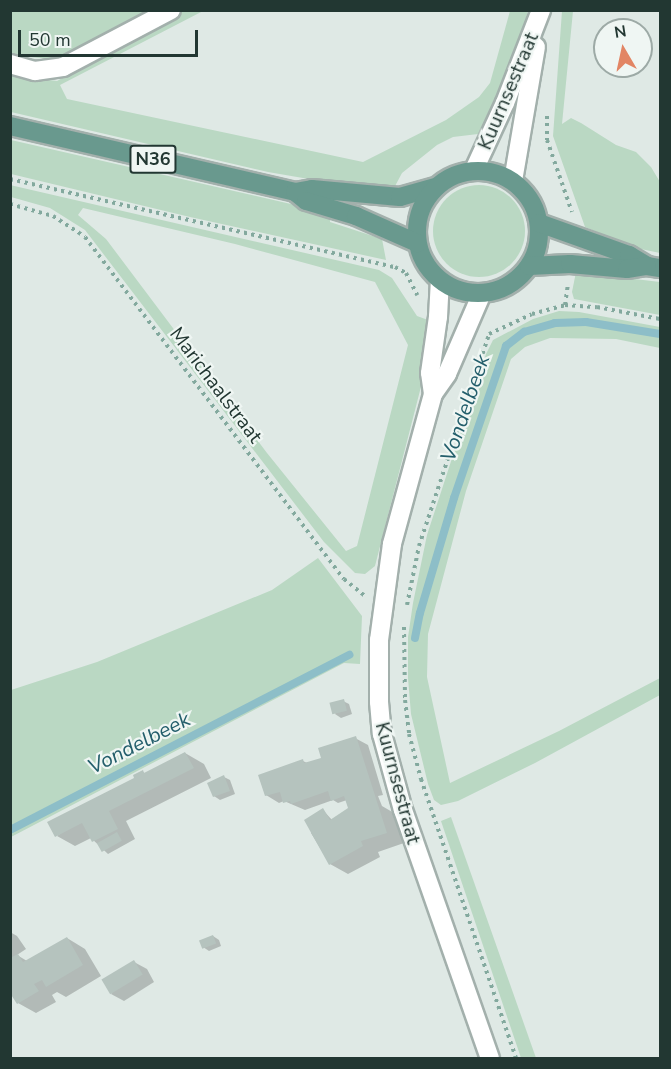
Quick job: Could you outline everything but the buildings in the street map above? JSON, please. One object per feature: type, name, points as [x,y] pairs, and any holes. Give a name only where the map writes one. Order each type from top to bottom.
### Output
[{"type":"main road","name":"N36","points":[[10,126],[295,192],[312,189],[400,197],[435,187],[453,176],[474,170]]},
{"type":"main road","points":[[435,187],[423,203],[417,223],[417,243],[425,264],[440,280],[460,291],[482,293],[501,289],[517,280],[530,266],[536,253],[539,223],[530,199],[513,181],[494,172],[474,170]]},
{"type":"main road","name":"N36","points":[[295,192],[306,201],[356,216],[417,243]]},
{"type":"main road","points":[[539,223],[629,255],[653,267]]},
{"type":"main road","points":[[530,266],[570,264],[627,269],[653,267]]},
{"type":"street","points":[[10,64],[35,70],[63,67],[171,10]]},
{"type":"street","name":"Kuurnsestraat","points":[[474,170],[505,103],[542,10]]},
{"type":"street","name":"Kuurnsestraat","points":[[513,181],[542,10]]},
{"type":"street","name":"Kuurnsestraat","points":[[433,394],[430,373],[438,317],[440,280]]},
{"type":"street","name":"Kuurnsestraat","points":[[482,293],[447,374],[433,394],[392,544],[382,610],[378,702],[382,734],[403,810],[490,1059]]},
{"type":"path","points":[[548,107],[547,140],[575,221]]},
{"type":"path","points":[[10,178],[395,267],[405,273],[420,300],[438,317]]},
{"type":"path","name":"Marichaalstraat","points":[[10,204],[53,216],[85,237],[344,579],[382,610]]},
{"type":"path","points":[[468,327],[489,334],[532,314],[565,305],[597,307],[660,319]]},
{"type":"path","points":[[407,608],[419,546],[489,334]]},
{"type":"path","points":[[405,617],[403,672],[409,734],[435,825],[516,1059]]},
{"type":"green space","points":[[10,11],[158,11],[60,60],[11,55]]},
{"type":"green space","points":[[183,11],[203,11],[60,85],[67,99],[363,162],[446,120],[479,97],[490,83],[510,11],[528,11],[508,81],[478,134],[453,137],[437,145],[402,173],[394,188],[367,189],[268,172],[11,112],[10,75],[57,81]]},
{"type":"green space","points":[[562,11],[573,11],[562,124],[571,118],[616,145],[636,152],[651,167],[660,182],[660,253],[636,248],[585,227],[553,136]]},
{"type":"green space","points":[[11,140],[330,213],[330,222],[382,239],[386,260],[190,217],[11,174]]},
{"type":"green space","points":[[10,185],[379,270],[392,278],[417,316],[428,320],[419,373],[424,375],[375,566],[365,574],[355,573],[324,542],[85,230],[50,208],[11,197]],"holes":[[[83,208],[235,244],[375,282],[408,345],[357,546],[346,551],[267,453],[106,239],[78,215]]]},
{"type":"green space","points":[[479,185],[497,188],[512,198],[522,213],[525,231],[522,249],[512,264],[497,274],[479,277],[461,274],[446,264],[436,249],[433,231],[436,213],[446,198],[461,188]]},
{"type":"green space","points":[[576,272],[660,282],[660,315],[574,299],[572,292]]},
{"type":"green space","points":[[559,311],[579,312],[660,327],[660,348],[616,339],[550,338],[525,347],[511,359],[466,491],[428,634],[427,677],[450,783],[559,731],[660,678],[660,695],[535,763],[458,801],[441,805],[434,800],[428,784],[411,714],[408,678],[408,637],[427,535],[486,354],[493,340],[533,319]]},
{"type":"green space","points":[[318,558],[362,616],[360,664],[344,663],[11,837],[11,690],[97,662],[272,590]]},
{"type":"green space","points":[[451,817],[536,1058],[521,1058],[441,821]]},
{"type":"waterway","name":"Vondelbeek","points":[[415,638],[420,613],[454,498],[506,346],[524,332],[555,323],[586,322],[660,334]]},
{"type":"waterway","name":"Vondelbeek","points":[[10,830],[349,655]]}]
